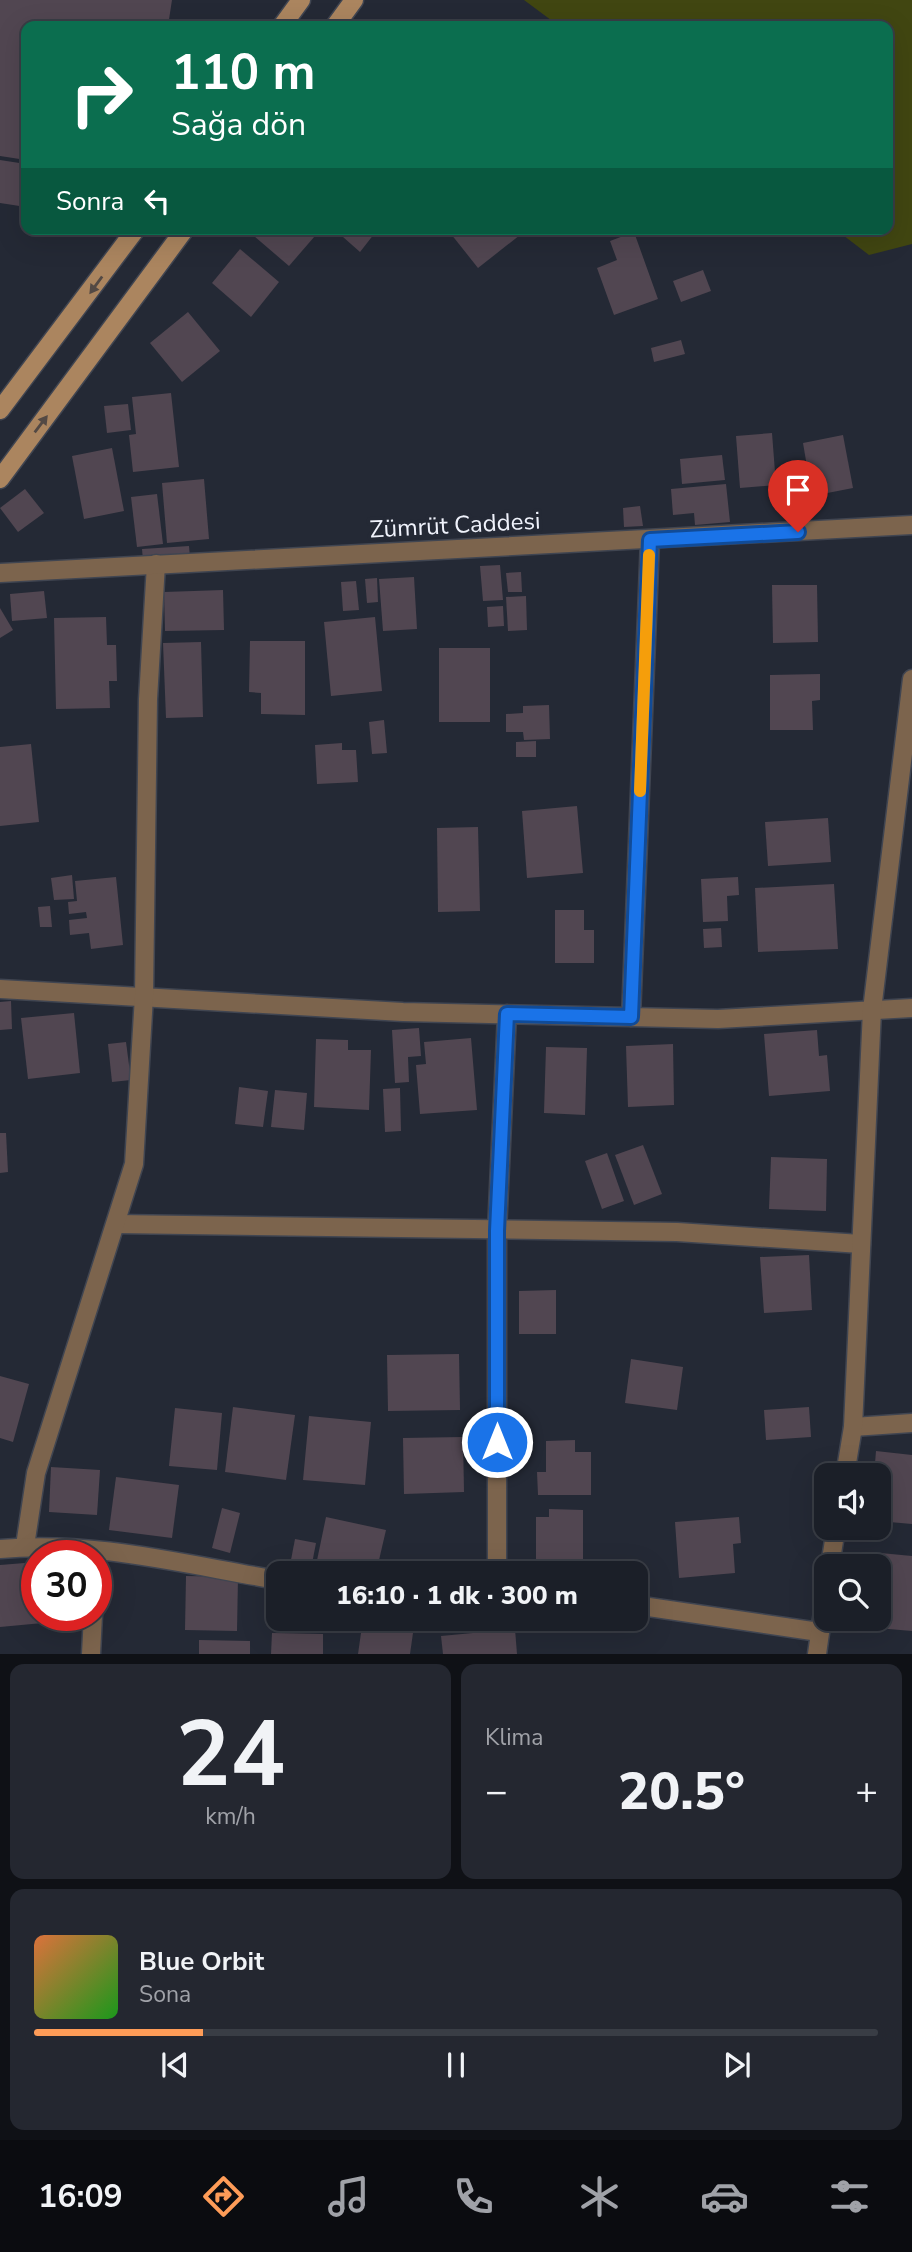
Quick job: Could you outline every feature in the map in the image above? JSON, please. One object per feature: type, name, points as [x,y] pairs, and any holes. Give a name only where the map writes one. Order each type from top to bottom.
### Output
[{"type":"main road","points":[[286,21],[301,0]]},
{"type":"main road","points":[[339,21],[354,0]]},
{"type":"main road","points":[[0,410],[131,235]]},
{"type":"main road","points":[[0,479],[181,235]]},
{"type":"street","name":"Zümrüt Caddesi","points":[[0,573],[912,525]]},
{"type":"street","points":[[631,1017],[650,540]]},
{"type":"street","points":[[26,1540],[36,1473],[134,1164],[144,996],[148,699],[156,564]]},
{"type":"street","points":[[847,1463],[853,1427],[872,1010],[912,679]]},
{"type":"street","points":[[0,989],[403,1012],[718,1019],[912,1008]]},
{"type":"street","points":[[497,1561],[497,1231],[507,1014]]},
{"type":"street","points":[[117,1224],[677,1232],[861,1244]]},
{"type":"street","points":[[853,1427],[912,1423]]},
{"type":"street","points":[[0,1549],[21,1546]]},
{"type":"street","points":[[112,1555],[266,1578]]},
{"type":"street","points":[[648,1607],[819,1632],[817,1654]]},
{"type":"street","points":[[91,1654],[92,1631]]},
{"type":"green space","points":[[524,0],[912,0],[912,244],[869,255],[843,235],[893,235],[893,21],[552,21]]},
{"type":"building","points":[[0,0],[172,0],[169,21],[21,21],[21,159],[0,156]]},
{"type":"building","points":[[0,160],[21,163],[21,206],[0,203]]},
{"type":"building","points":[[255,235],[316,235],[289,266]]},
{"type":"building","points":[[341,235],[373,235],[360,252]]},
{"type":"building","points":[[452,235],[520,235],[478,268]]},
{"type":"building","points":[[626,235],[635,235],[658,299],[614,315],[597,268],[617,260],[610,241]]},
{"type":"building","points":[[240,249],[279,282],[251,317],[212,283]]},
{"type":"building","points":[[703,270],[711,291],[681,302],[673,281]]},
{"type":"building","points":[[188,312],[220,351],[182,382],[150,343]]},
{"type":"building","points":[[681,340],[685,354],[654,362],[651,348]]},
{"type":"building","points":[[171,393],[179,467],[133,472],[129,435],[136,434],[132,397]]},
{"type":"building","points":[[128,404],[131,430],[107,433],[104,406]]},
{"type":"building","points":[[772,433],[776,485],[740,488],[736,436]]},
{"type":"building","points":[[843,435],[853,488],[812,496],[803,443]]},
{"type":"building","points":[[112,448],[124,511],[84,519],[72,456]]},
{"type":"building","points":[[722,455],[725,480],[682,484],[680,459]]},
{"type":"building","points":[[204,479],[209,539],[167,543],[162,483]]},
{"type":"building","points":[[726,484],[730,522],[695,525],[694,513],[673,515],[671,489]]},
{"type":"building","points":[[25,489],[44,513],[18,532],[0,508]]},
{"type":"building","points":[[157,494],[163,544],[137,547],[131,497]]},
{"type":"building","points":[[640,506],[643,526],[624,527],[623,508]]},
{"type":"building","points":[[189,546],[190,558],[143,561],[142,549]]},
{"type":"building","points":[[500,565],[503,600],[483,601],[480,566]]},
{"type":"building","points":[[521,572],[522,592],[508,592],[506,573]]},
{"type":"building","points":[[414,577],[417,629],[383,631],[379,579]]},
{"type":"building","points":[[377,578],[378,602],[367,603],[365,579]]},
{"type":"building","points":[[356,581],[359,610],[343,611],[341,582]]},
{"type":"building","points":[[772,585],[817,585],[818,642],[773,643]]},
{"type":"building","points":[[223,590],[224,630],[165,631],[164,592]]},
{"type":"building","points":[[44,591],[47,618],[12,621],[10,594]]},
{"type":"building","points":[[526,596],[527,630],[508,631],[506,597]]},
{"type":"building","points":[[503,606],[504,626],[488,627],[487,607]]},
{"type":"building","points":[[0,608],[13,630],[0,638]]},
{"type":"building","points":[[106,617],[107,645],[116,645],[117,681],[109,681],[110,708],[56,709],[54,618]]},
{"type":"building","points":[[375,617],[382,691],[331,696],[324,622]]},
{"type":"building","points":[[250,641],[305,641],[305,715],[261,714],[261,693],[249,692]]},
{"type":"building","points":[[201,642],[203,717],[166,718],[163,643]]},
{"type":"building","points":[[439,648],[490,648],[490,722],[439,722]]},
{"type":"building","points":[[820,674],[820,700],[812,701],[813,730],[770,730],[770,675]]},
{"type":"building","points":[[549,705],[550,739],[524,740],[523,732],[506,732],[506,714],[523,713],[523,706]]},
{"type":"building","points":[[384,720],[387,753],[372,754],[369,722]]},
{"type":"building","points":[[536,741],[536,757],[516,757],[516,742]]},
{"type":"building","points":[[342,743],[342,750],[356,750],[358,782],[317,784],[315,745]]},
{"type":"building","points":[[31,744],[39,822],[0,826],[0,747]]},
{"type":"building","points":[[577,806],[583,873],[527,878],[522,811]]},
{"type":"building","points":[[828,818],[831,862],[768,866],[765,822]]},
{"type":"building","points":[[478,827],[480,911],[438,912],[437,828]]},
{"type":"building","points":[[72,875],[74,899],[54,900],[51,878]]},
{"type":"building","points":[[116,877],[123,945],[91,949],[89,933],[70,935],[69,920],[87,918],[86,912],[69,914],[68,902],[77,901],[75,881]]},
{"type":"building","points":[[738,877],[739,895],[727,896],[728,921],[703,922],[701,879]]},
{"type":"building","points":[[834,884],[838,949],[758,952],[755,888]]},
{"type":"building","points":[[50,906],[52,927],[40,927],[38,907]]},
{"type":"building","points":[[555,910],[584,910],[584,930],[594,930],[594,963],[555,963]]},
{"type":"building","points":[[721,928],[722,947],[704,948],[703,929]]},
{"type":"building","points":[[11,1001],[12,1029],[0,1030],[0,1002]]},
{"type":"building","points":[[74,1013],[80,1073],[28,1079],[21,1018]]},
{"type":"building","points":[[419,1028],[421,1056],[408,1057],[409,1082],[395,1083],[392,1030]]},
{"type":"building","points":[[817,1030],[819,1056],[827,1055],[830,1091],[769,1096],[764,1034]]},
{"type":"building","points":[[471,1038],[477,1110],[420,1114],[416,1065],[426,1064],[424,1042]]},
{"type":"building","points":[[316,1039],[348,1040],[348,1050],[371,1050],[369,1110],[314,1107]]},
{"type":"building","points":[[126,1042],[131,1080],[112,1082],[108,1044]]},
{"type":"building","points":[[673,1044],[674,1105],[628,1107],[626,1046]]},
{"type":"building","points":[[546,1047],[587,1048],[585,1115],[544,1113]]},
{"type":"building","points":[[239,1087],[268,1091],[263,1127],[235,1124]]},
{"type":"building","points":[[400,1088],[401,1131],[385,1132],[383,1089]]},
{"type":"building","points":[[275,1090],[307,1093],[304,1130],[271,1127]]},
{"type":"building","points":[[0,1133],[6,1133],[8,1172],[0,1173]]},
{"type":"building","points":[[643,1145],[662,1194],[634,1205],[615,1155]]},
{"type":"building","points":[[607,1153],[624,1201],[602,1209],[585,1161]]},
{"type":"building","points":[[771,1157],[827,1159],[826,1211],[769,1209]]},
{"type":"building","points":[[809,1255],[812,1310],[764,1313],[760,1257]]},
{"type":"building","points":[[556,1290],[556,1334],[519,1334],[519,1291]]},
{"type":"building","points":[[459,1354],[460,1410],[388,1411],[387,1355]]},
{"type":"building","points":[[631,1359],[683,1367],[677,1410],[625,1403]]},
{"type":"building","points":[[0,1376],[29,1384],[13,1442],[0,1438]]},
{"type":"building","points":[[233,1407],[295,1415],[286,1480],[225,1472]]},
{"type":"building","points":[[809,1407],[811,1437],[766,1440],[764,1410]]},
{"type":"building","points":[[175,1408],[222,1413],[217,1470],[169,1466]]},
{"type":"building","points":[[309,1416],[371,1422],[365,1485],[303,1480]]},
{"type":"building","points":[[463,1437],[464,1492],[404,1494],[403,1438]]},
{"type":"building","points":[[575,1440],[575,1452],[591,1452],[591,1495],[538,1495],[537,1472],[546,1472],[546,1441]]},
{"type":"building","points":[[876,1451],[912,1455],[912,1524],[891,1522],[891,1463],[875,1463]]},
{"type":"building","points":[[51,1467],[100,1470],[97,1515],[49,1512]]},
{"type":"building","points":[[116,1477],[179,1485],[172,1538],[109,1530]]},
{"type":"building","points":[[222,1508],[240,1513],[230,1553],[212,1548]]},
{"type":"building","points":[[549,1509],[583,1510],[583,1561],[536,1561],[536,1517],[549,1517]]},
{"type":"building","points":[[326,1517],[386,1530],[379,1561],[317,1561]]},
{"type":"building","points":[[739,1517],[741,1543],[733,1544],[735,1573],[679,1578],[675,1522]]},
{"type":"building","points":[[295,1539],[316,1543],[313,1561],[291,1561]]},
{"type":"building","points":[[891,1554],[912,1556],[912,1631],[891,1629]]},
{"type":"building","points":[[21,1563],[21,1625],[0,1627],[0,1565]]},
{"type":"building","points":[[186,1576],[238,1577],[237,1631],[185,1630]]},
{"type":"building","points":[[361,1631],[413,1631],[410,1654],[358,1654]]},
{"type":"building","points":[[515,1631],[517,1654],[443,1654],[441,1636]]},
{"type":"building","points":[[272,1633],[323,1634],[323,1654],[271,1654]]},
{"type":"building","points":[[199,1640],[250,1641],[250,1654],[199,1654]]},
{"type":"slow traffic","points":[[640,791],[649,555]]},
{"type":"route","points":[[497,1442],[497,1231],[507,1014],[631,1017],[650,540],[798,532]]}]
